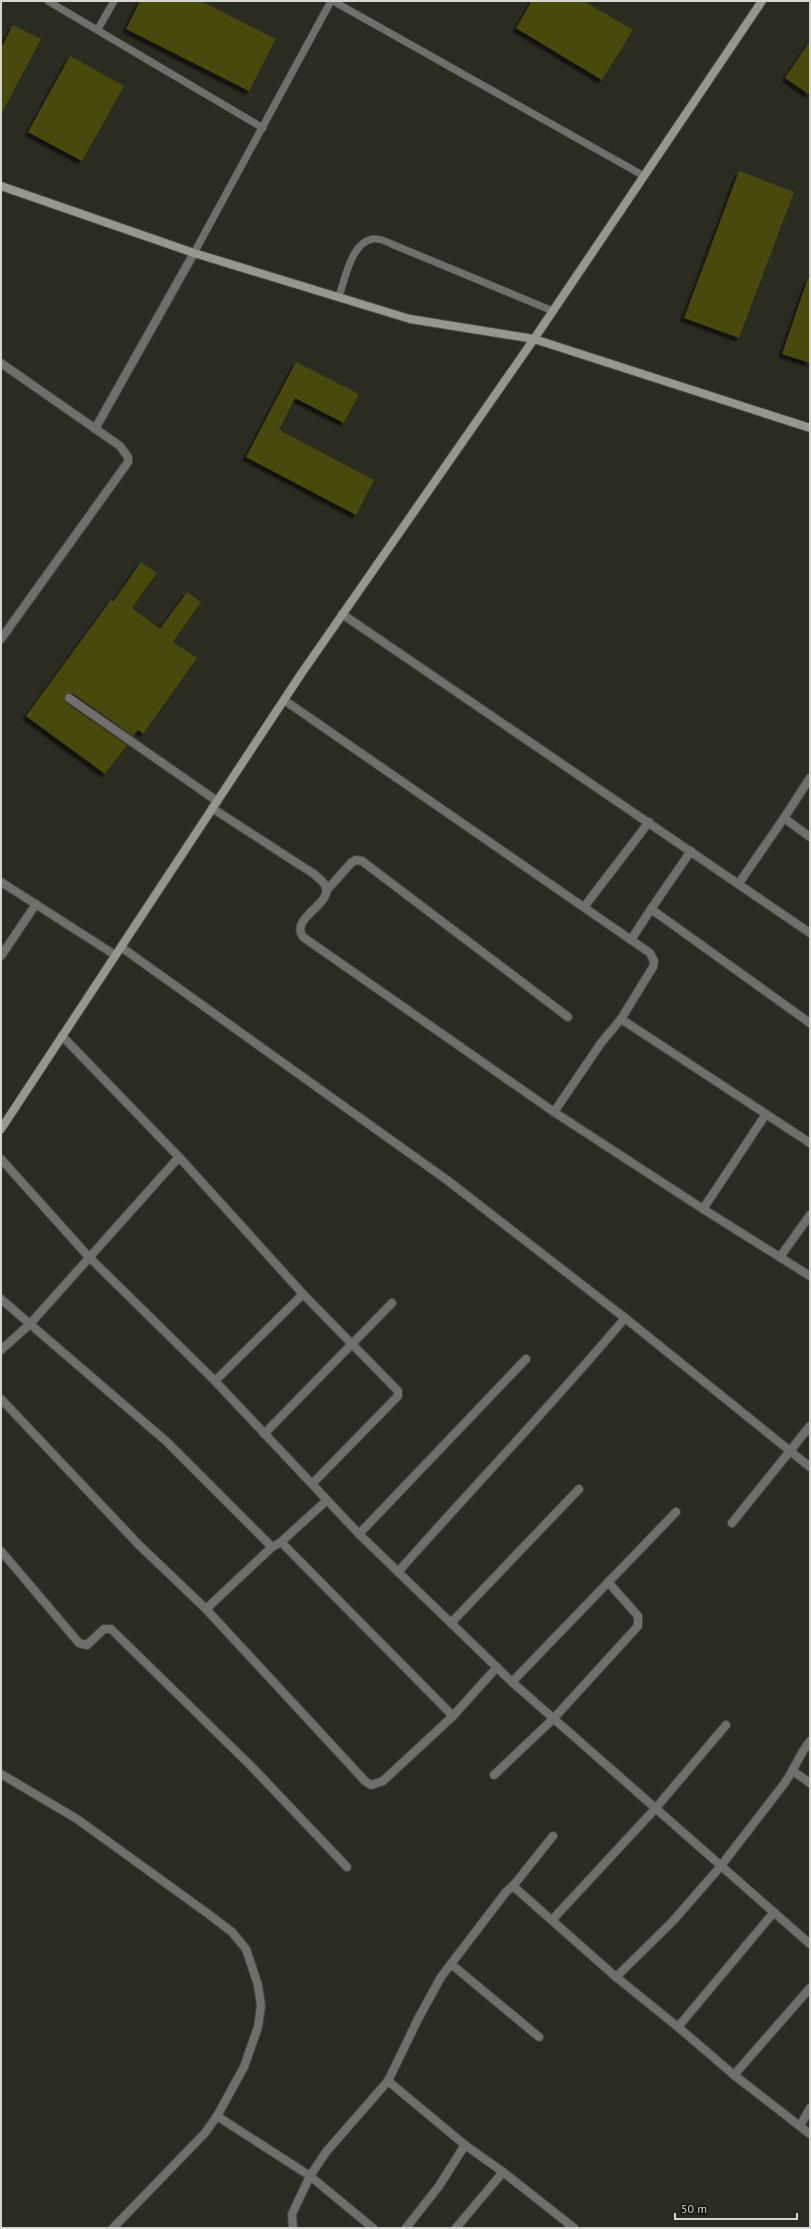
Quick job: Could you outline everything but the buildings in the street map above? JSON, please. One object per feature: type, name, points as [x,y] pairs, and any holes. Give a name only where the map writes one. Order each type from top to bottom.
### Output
[{"type":"main road","points":[[1,1129],[212,808],[342,614],[534,339],[762,1]]},
{"type":"main road","points":[[1,186],[194,253],[410,319],[534,339],[810,428]]},
{"type":"street","points":[[95,429],[194,253]]},
{"type":"street","points":[[1,364],[95,429],[125,451],[128,456],[128,462],[1,639]]},
{"type":"street","points":[[342,614],[739,883],[810,933]]},
{"type":"street","points":[[70,698],[217,801]]},
{"type":"street","points":[[284,700],[650,953],[654,961],[653,967],[621,1019],[601,1043],[554,1112]]},
{"type":"street","points":[[739,883],[810,778]]},
{"type":"street","points":[[212,808],[314,874],[325,884],[325,897],[303,922],[300,930],[303,937],[554,1112],[703,1209],[810,1276]]},
{"type":"street","points":[[784,818],[810,837]]},
{"type":"street","points":[[584,908],[649,822]]},
{"type":"street","points":[[631,940],[691,851]]},
{"type":"street","points":[[326,890],[351,863],[356,860],[362,861],[568,1017]]},
{"type":"street","points":[[1,882],[116,955]]},
{"type":"street","points":[[1,956],[36,904]]},
{"type":"street","points":[[651,909],[810,1023]]},
{"type":"street","points":[[121,947],[447,1180],[625,1318],[810,1467]]},
{"type":"street","points":[[621,1019],[810,1143]]},
{"type":"street","points":[[62,1036],[178,1157],[303,1294],[398,1391],[399,1394],[312,1484]]},
{"type":"street","points":[[703,1209],[766,1114]]},
{"type":"street","points":[[1,1350],[30,1324],[88,1256],[178,1157]]},
{"type":"street","points":[[1,1159],[88,1256],[215,1381],[326,1500],[398,1572],[512,1682],[720,1867],[810,1944]]},
{"type":"street","points":[[780,1257],[810,1215]]},
{"type":"street","points":[[215,1381],[303,1294]]},
{"type":"street","points":[[1,1299],[166,1441],[272,1548]]},
{"type":"street","points":[[264,1434],[353,1346],[392,1303]]},
{"type":"street","points":[[398,1572],[481,1478],[569,1386],[625,1318]]},
{"type":"street","points":[[359,1534],[526,1359]]},
{"type":"street","points":[[1,1399],[139,1545],[206,1609],[371,1784],[383,1781],[453,1716],[497,1667]]},
{"type":"street","points":[[732,1524],[810,1426]]},
{"type":"street","points":[[451,1623],[579,1490]]},
{"type":"street","points":[[206,1609],[326,1500]]},
{"type":"street","points":[[512,1682],[676,1512]]},
{"type":"street","points":[[281,1542],[453,1716]]},
{"type":"street","points":[[1,1552],[79,1644],[87,1645],[104,1629],[112,1629],[252,1767],[347,1867]]},
{"type":"street","points":[[494,1775],[554,1718],[639,1623],[638,1616],[608,1582]]},
{"type":"street","points":[[552,1920],[655,1809],[726,1725]]},
{"type":"street","points":[[616,1977],[673,1921],[720,1867],[793,1770],[800,1754],[810,1741]]},
{"type":"street","points":[[793,1770],[810,1783]]},
{"type":"street","points":[[1,1774],[77,1819],[207,1913],[242,1942],[254,1969],[261,2006],[258,2027],[251,2050],[217,2116],[190,2150],[113,2228]]},
{"type":"street","points":[[293,2228],[292,2214],[310,2176],[326,2152],[388,2081],[440,1977],[506,1892],[513,1886],[553,1836]]},
{"type":"street","points":[[513,1886],[616,1977],[734,2075],[810,2134]]},
{"type":"street","points":[[678,2027],[774,1912]]},
{"type":"street","points":[[451,1964],[539,2037]]},
{"type":"street","points":[[734,2075],[810,1988]]},
{"type":"street","points":[[388,2081],[465,2145],[503,2172],[574,2228]]},
{"type":"street","points":[[800,2126],[810,2108]]},
{"type":"street","points":[[217,2116],[310,2176],[373,2228]]},
{"type":"street","points":[[406,2228],[439,2186],[465,2145]]},
{"type":"street","points":[[456,2228],[503,2172]]},
{"type":"lane","points":[[48,1],[98,29],[263,128]]},
{"type":"lane","points":[[98,29],[114,1]]},
{"type":"lane","points":[[194,253],[332,1],[644,176]]},
{"type":"lane","points":[[338,296],[356,250],[366,241],[374,239],[394,245],[553,311]]}]
